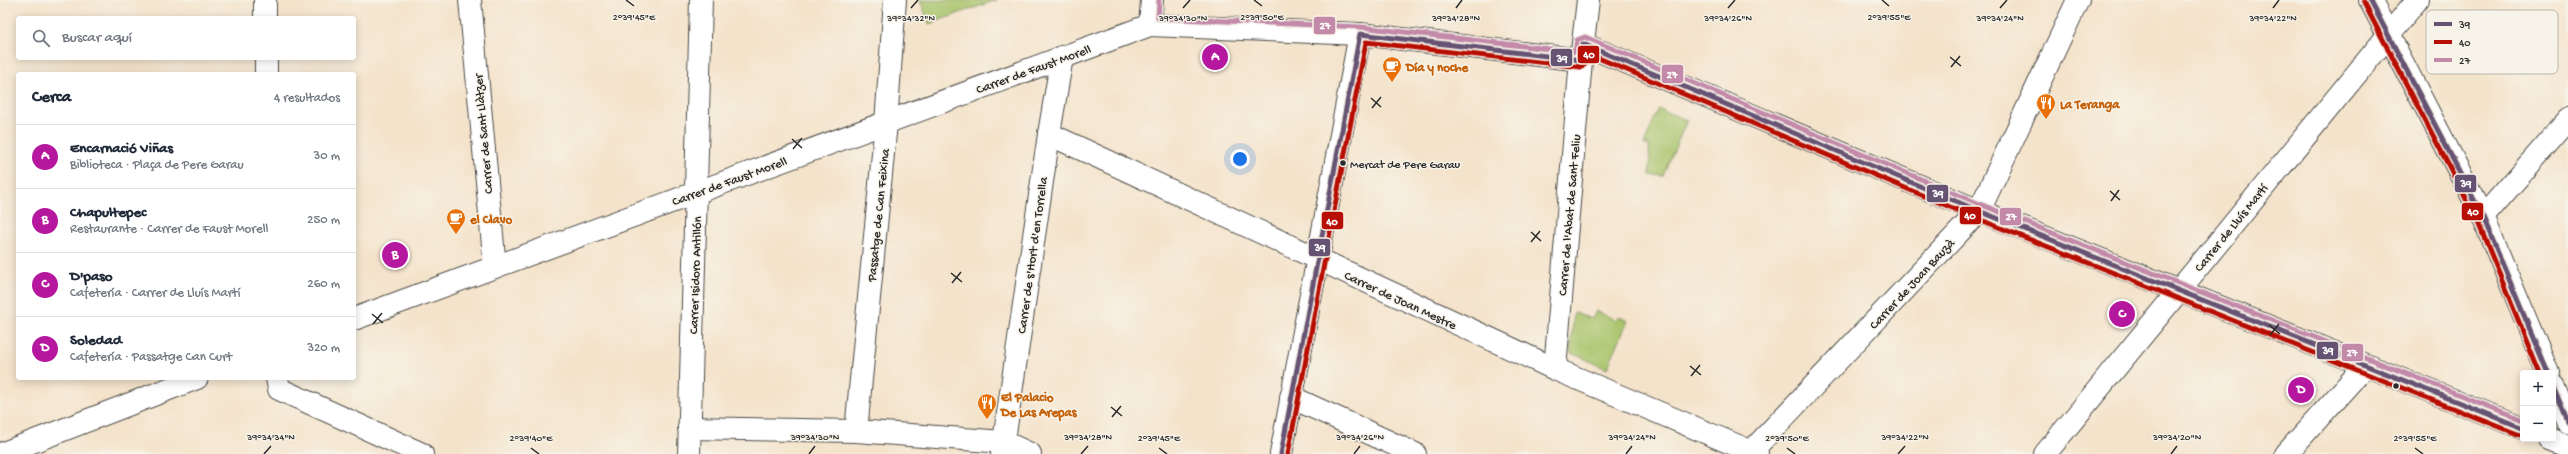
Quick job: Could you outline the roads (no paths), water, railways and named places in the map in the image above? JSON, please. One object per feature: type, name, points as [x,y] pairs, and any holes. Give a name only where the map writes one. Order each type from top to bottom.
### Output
[{"type":"street","points":[[265,0],[265,16]]},
{"type":"street","name":"Carrer de Sant Llàtzer","points":[[470,0],[495,267]]},
{"type":"street","name":"Carrer Isidoro Antillón","points":[[689,454],[688,428],[697,192],[701,0]]},
{"type":"street","name":"Passatge de Can Feixina","points":[[856,430],[886,123],[895,0]]},
{"type":"street","points":[[1152,0],[1150,25],[1360,34],[1582,52],[2520,427]]},
{"type":"street","name":"Carrer de l'Abat de Sant Feliu","points":[[1555,369],[1582,52],[1588,0]]},
{"type":"street","name":"Carrer de Joan Bauzà","points":[[1753,453],[1979,211],[2078,0]]},
{"type":"street","points":[[2370,0],[2483,217],[2547,370]]},
{"type":"street","name":"Carrer de Lluís Martí","points":[[2045,454],[2387,34],[2417,0]]},
{"type":"street","name":"Carrer de Faust Morell","points":[[356,318],[1150,25]]},
{"type":"street","points":[[1281,454],[1360,34]]},
{"type":"street","name":"Carrer de s'Hort d'en Torrella","points":[[1003,448],[1049,134],[1062,57]]},
{"type":"street","points":[[266,60],[266,72]]},
{"type":"street","points":[[2483,217],[2568,120]]},
{"type":"street","name":"Carrer de Joan Mestre","points":[[1049,134],[1317,260],[1555,369],[1753,453]]},
{"type":"street","points":[[2286,454],[2365,366]]},
{"type":"street","points":[[1,454],[192,380]]},
{"type":"street","points":[[277,380],[279,389],[422,454]]},
{"type":"street","points":[[2556,393],[2568,422]]},
{"type":"street","points":[[1291,397],[1415,454]]},
{"type":"street","points":[[688,428],[856,430],[1003,448],[1030,454]]},
{"type":"street","points":[[2556,441],[2568,446]]},
{"type":"place","name":"Encarnació Viñas","points":[[1215,57]]},
{"type":"place","name":"Día y noche","points":[[1392,83]]},
{"type":"place","name":"La Teranga","points":[[2046,120]]},
{"type":"place","name":"Mercat de Pere Garau","points":[[1343,163]]},
{"type":"place","name":"el Clavo","points":[[456,235]]},
{"type":"place","name":"Chapultepec","points":[[395,255]]},
{"type":"place","name":"D'paso","points":[[2122,314]]},
{"type":"place","name":"Soledad","points":[[2301,390]]},
{"type":"place","name":"El Palacio De Las Arepas","points":[[987,420]]}]
